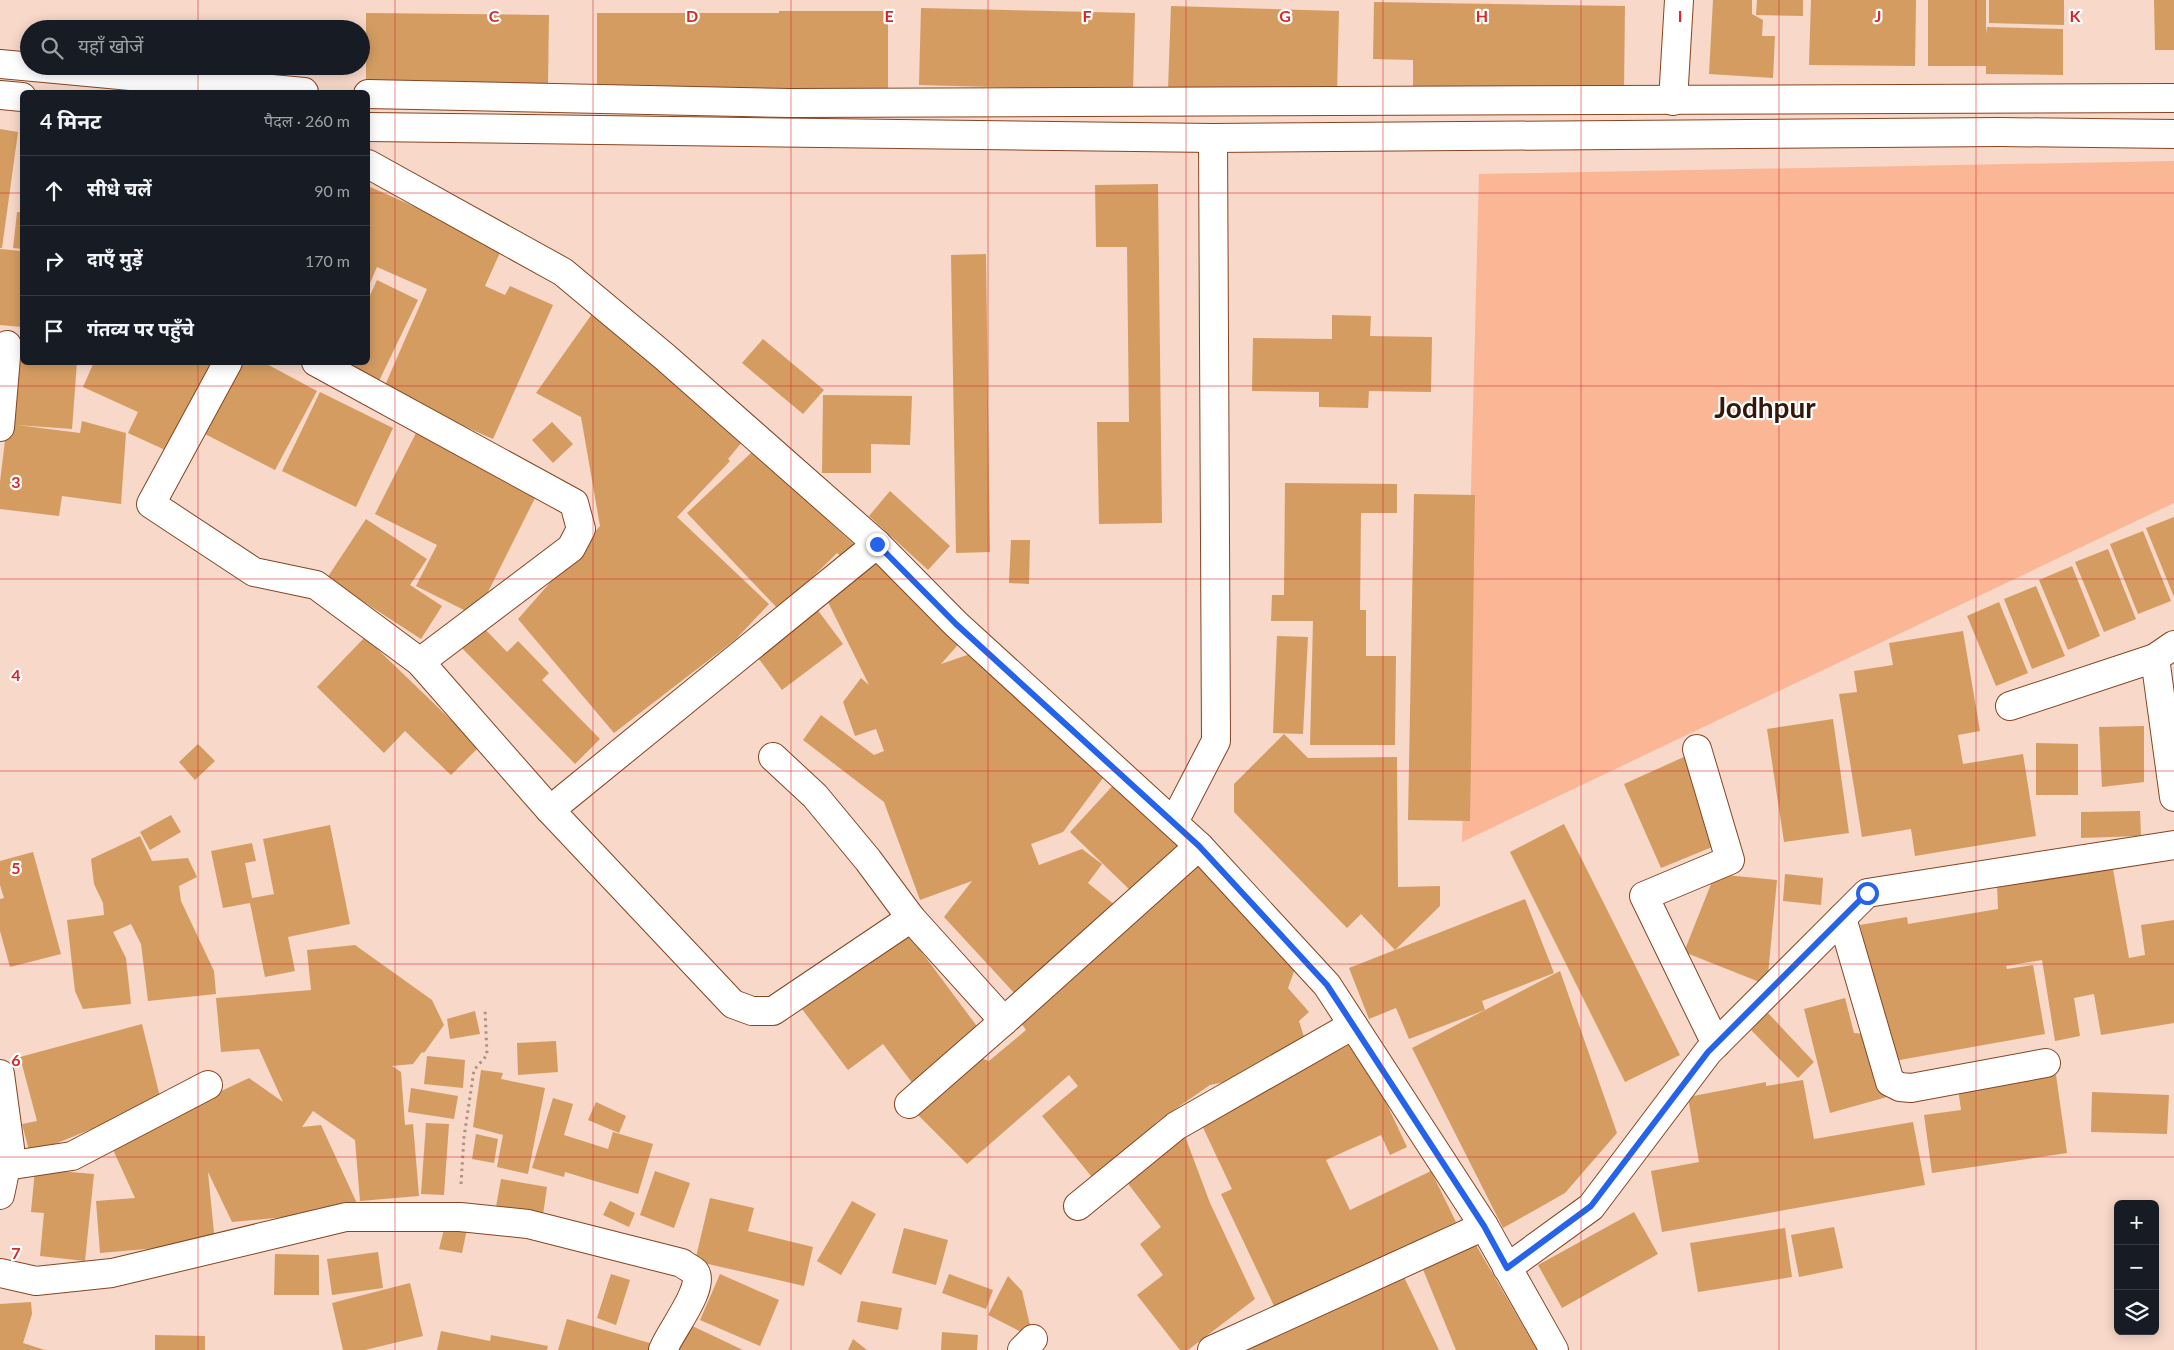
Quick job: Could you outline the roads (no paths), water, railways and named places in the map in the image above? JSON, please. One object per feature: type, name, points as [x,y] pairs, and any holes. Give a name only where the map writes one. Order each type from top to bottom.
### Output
[{"type":"street","points":[[1673,100],[1679,0]]},
{"type":"street","points":[[0,64],[20,66]]},
{"type":"street","points":[[119,75],[282,90]]},
{"type":"street","points":[[370,94],[790,102],[2174,98]]},
{"type":"street","points":[[0,95],[20,97]]},
{"type":"street","points":[[370,127],[1213,138],[2000,132],[2174,134]]},
{"type":"street","points":[[1174,822],[1216,741],[1213,138]]},
{"type":"street","points":[[370,165],[563,272],[665,357],[877,544],[956,624],[1199,846],[1327,985],[1484,1226],[1554,1350]]},
{"type":"street","points":[[0,427],[10,345]]},
{"type":"street","points":[[226,365],[151,504],[254,572],[316,585],[420,662],[550,810],[733,1004],[752,1011],[773,1011],[911,918]]},
{"type":"street","points":[[321,365],[574,503],[580,529],[571,548],[420,662]]},
{"type":"street","points":[[550,810],[877,544]]},
{"type":"street","points":[[2010,706],[2164,652],[2174,797]]},
{"type":"street","points":[[1697,749],[1730,860],[1644,896],[1716,1044]]},
{"type":"street","points":[[773,757],[815,796],[868,860],[911,918],[1004,1021]]},
{"type":"street","points":[[1507,1268],[1591,1206],[1716,1044],[1867,893],[2174,845]]},
{"type":"street","points":[[909,1104],[1199,846]]},
{"type":"street","points":[[1842,918],[1890,1082],[1900,1087],[1911,1088],[2046,1062]]},
{"type":"street","points":[[1078,1206],[1176,1126],[1353,1025]]},
{"type":"street","points":[[0,1074],[10,1148],[0,1195]]},
{"type":"street","points":[[6,1166],[72,1156],[208,1085]]},
{"type":"street","points":[[0,1273],[36,1282],[112,1273],[346,1217],[460,1217],[528,1224],[682,1263],[695,1272],[697,1280],[696,1292],[668,1338],[663,1350]]},
{"type":"street","points":[[1212,1350],[1484,1226]]},
{"type":"district","name":"Jodhpur","points":[[1765,407]]}]
